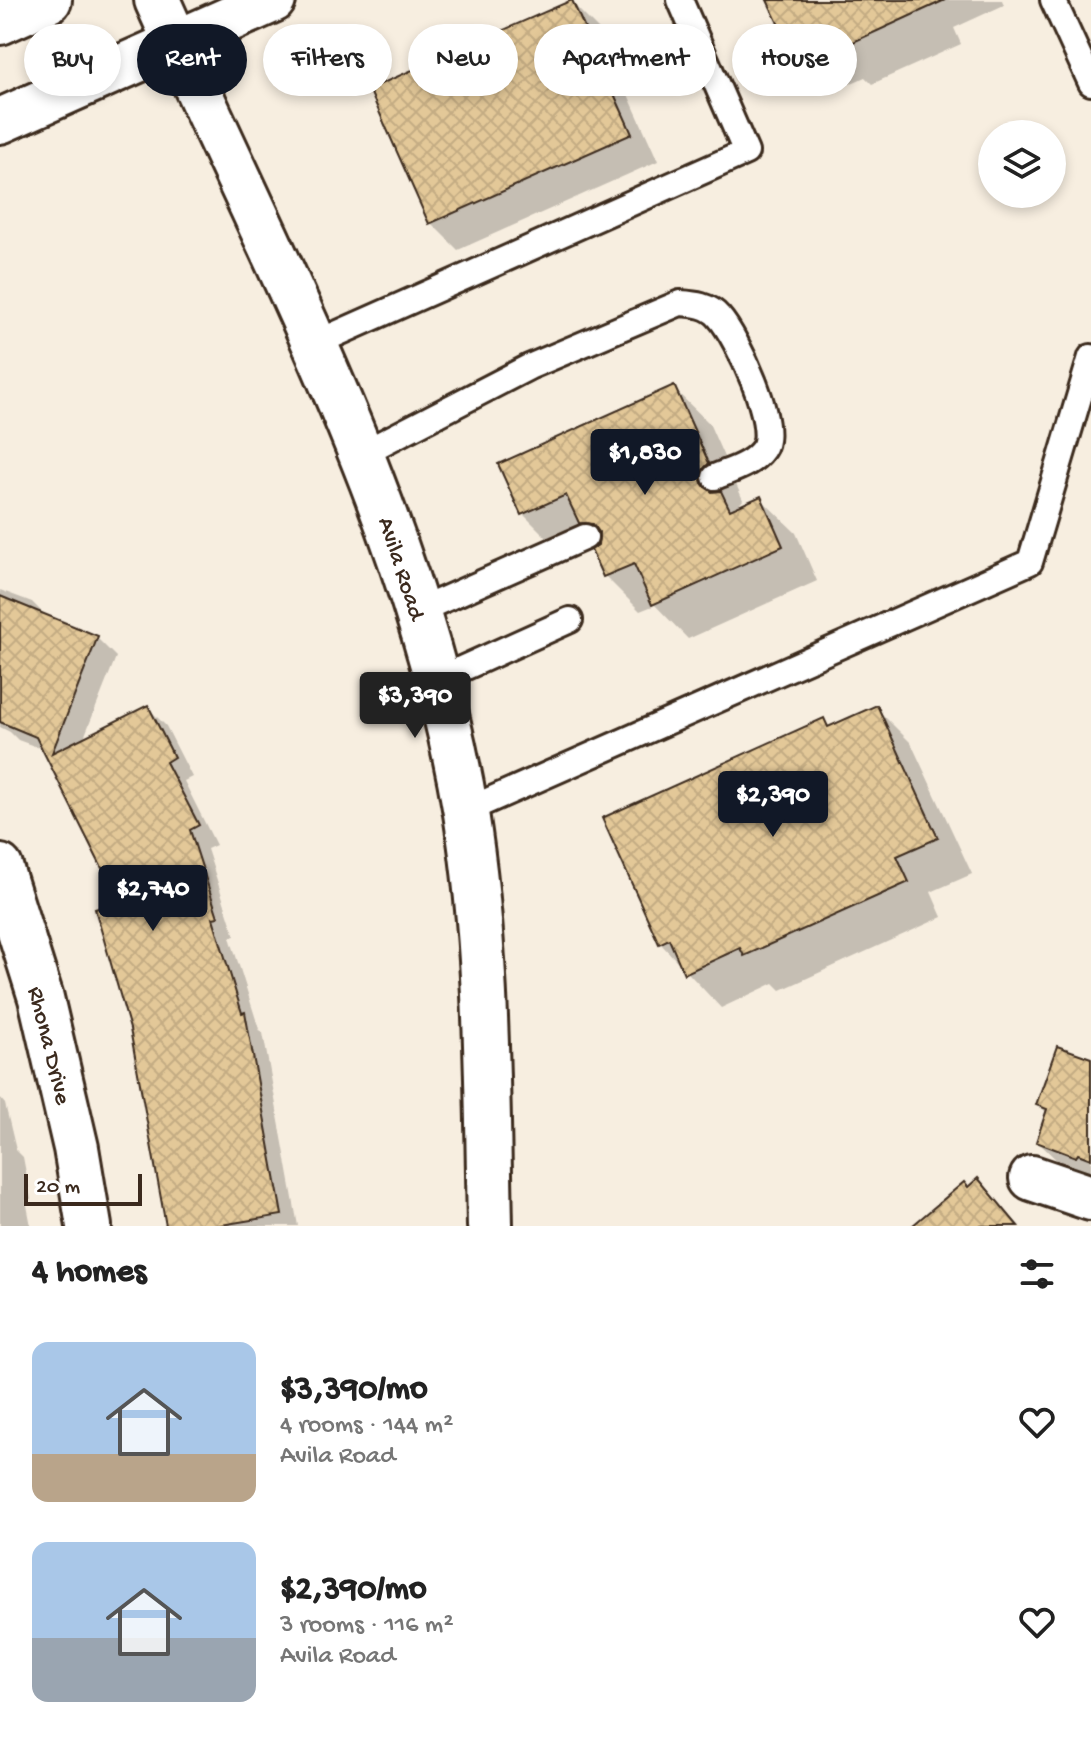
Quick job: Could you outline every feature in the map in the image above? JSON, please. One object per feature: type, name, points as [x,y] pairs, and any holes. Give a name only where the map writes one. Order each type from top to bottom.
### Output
[{"type":"main road","points":[[0,22],[49,0]]},
{"type":"main road","name":"Avila Road","points":[[157,0],[168,24]]},
{"type":"main road","points":[[221,24],[273,0]]},
{"type":"main road","points":[[0,121],[137,61]]},
{"type":"main road","name":"Avila Road","points":[[201,96],[316,343],[363,453],[395,539],[437,680],[465,811],[479,904],[490,1226]]},
{"type":"main road","name":"Rhona Drive","points":[[0,867],[41,998],[76,1148],[89,1226]]},
{"type":"main road","points":[[1032,1178],[1091,1198]]},
{"type":"lane","points":[[316,343],[746,152],[680,0]]},
{"type":"lane","points":[[1053,0],[1091,83]]},
{"type":"lane","points":[[363,453],[529,367],[680,303],[700,304],[719,316],[733,338],[764,408],[769,430],[764,448],[749,462],[715,477]]},
{"type":"lane","points":[[465,811],[1030,562],[1091,357]]},
{"type":"lane","points":[[418,611],[585,537]]},
{"type":"lane","points":[[437,680],[570,620]]},
{"type":"building","points":[[572,0],[583,24],[534,24],[534,96],[615,96],[632,134],[429,224],[372,96],[392,96],[392,79],[408,72],[408,96],[518,96],[517,24]]},
{"type":"building","points":[[767,0],[945,0],[857,40],[857,24],[778,24]]},
{"type":"building","points":[[674,385],[709,463],[700,474],[702,483],[712,492],[721,491],[730,510],[761,496],[783,546],[652,605],[634,564],[603,577],[591,550],[598,545],[599,532],[593,524],[579,523],[566,495],[521,515],[498,464]]},
{"type":"building","points":[[0,596],[98,636],[52,753],[148,705],[174,757],[166,762],[199,825],[190,830],[218,917],[213,918],[242,1013],[245,1012],[282,1215],[215,1226],[166,1226],[130,1029],[95,909],[119,902],[36,737],[0,722]]},
{"type":"building","points":[[877,705],[938,838],[897,856],[909,882],[744,956],[740,948],[684,974],[669,939],[659,944],[602,818],[824,718],[828,727]]},
{"type":"building","points":[[1057,1046],[1091,1058],[1091,1159],[1078,1154],[1076,1157],[1036,1142],[1047,1109],[1036,1105]]},
{"type":"building","points":[[978,1178],[1018,1226],[912,1226],[964,1182],[968,1187]]}]
